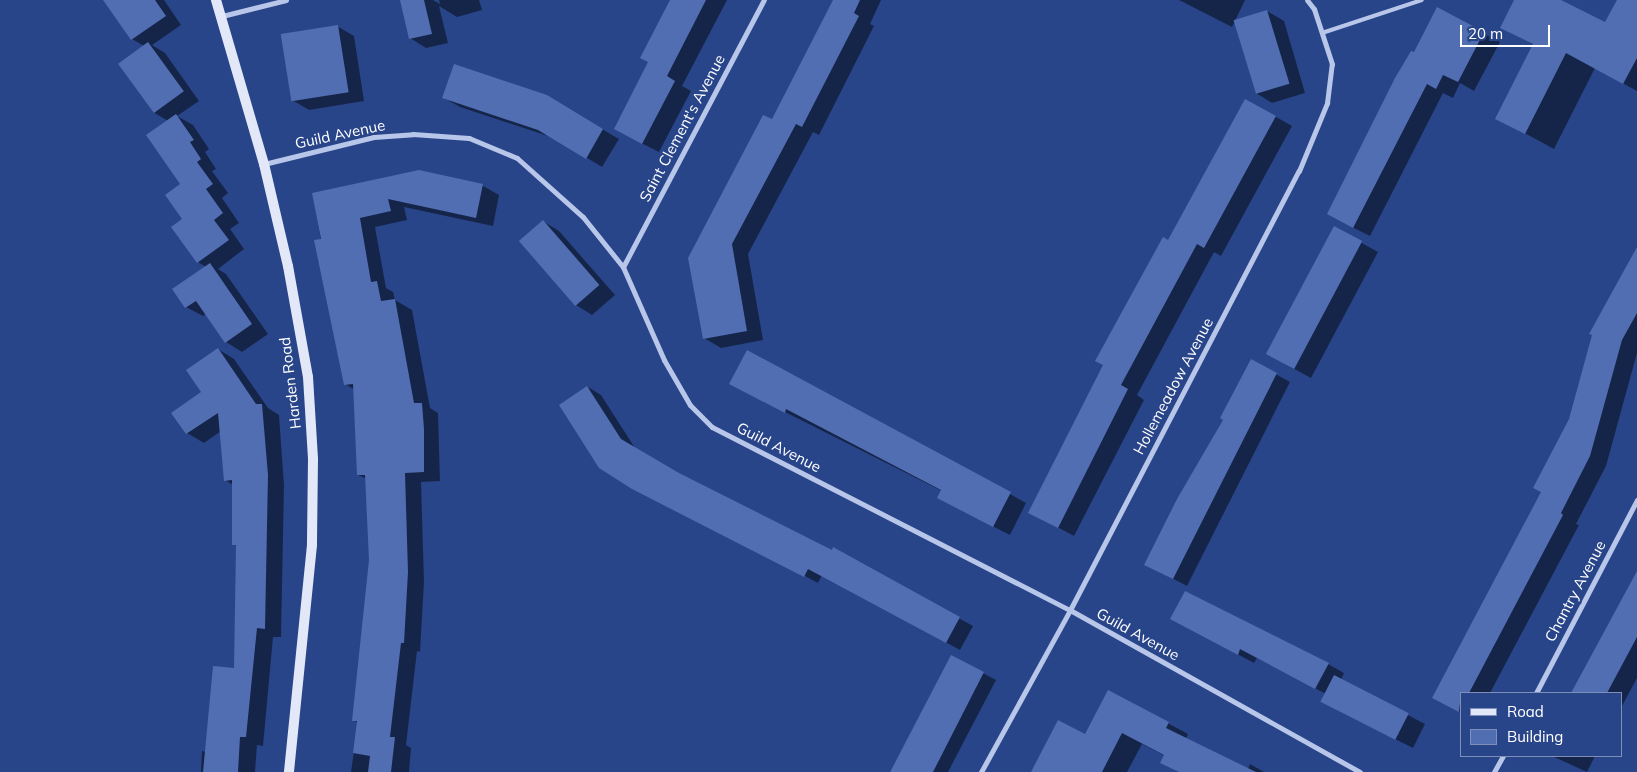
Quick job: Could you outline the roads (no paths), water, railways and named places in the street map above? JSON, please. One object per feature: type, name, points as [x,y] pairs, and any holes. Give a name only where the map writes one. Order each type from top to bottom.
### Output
[{"type":"street","name":"Harden Road","points":[[216,0],[264,164],[288,266],[308,377],[313,459],[312,546],[288,772]]},
{"type":"street","points":[[222,16],[286,0]]},
{"type":"street","name":"Saint Clement's Avenue","points":[[623,267],[764,0]]},
{"type":"street","name":"Hollemeadow Avenue","points":[[981,772],[1070,610],[1299,170],[1327,103],[1332,64],[1314,9],[1307,0]]},
{"type":"street","name":"Guild Avenue","points":[[264,164],[374,137],[413,134],[468,138],[517,158],[583,217],[623,267],[664,360],[690,405],[712,426],[1070,610],[1360,772]]},
{"type":"street","name":"Chantry Avenue","points":[[1537,692],[1637,500]]},
{"type":"street","points":[[1494,772],[1502,757]]},
{"type":"lane","points":[[1322,33],[1422,0]]}]
